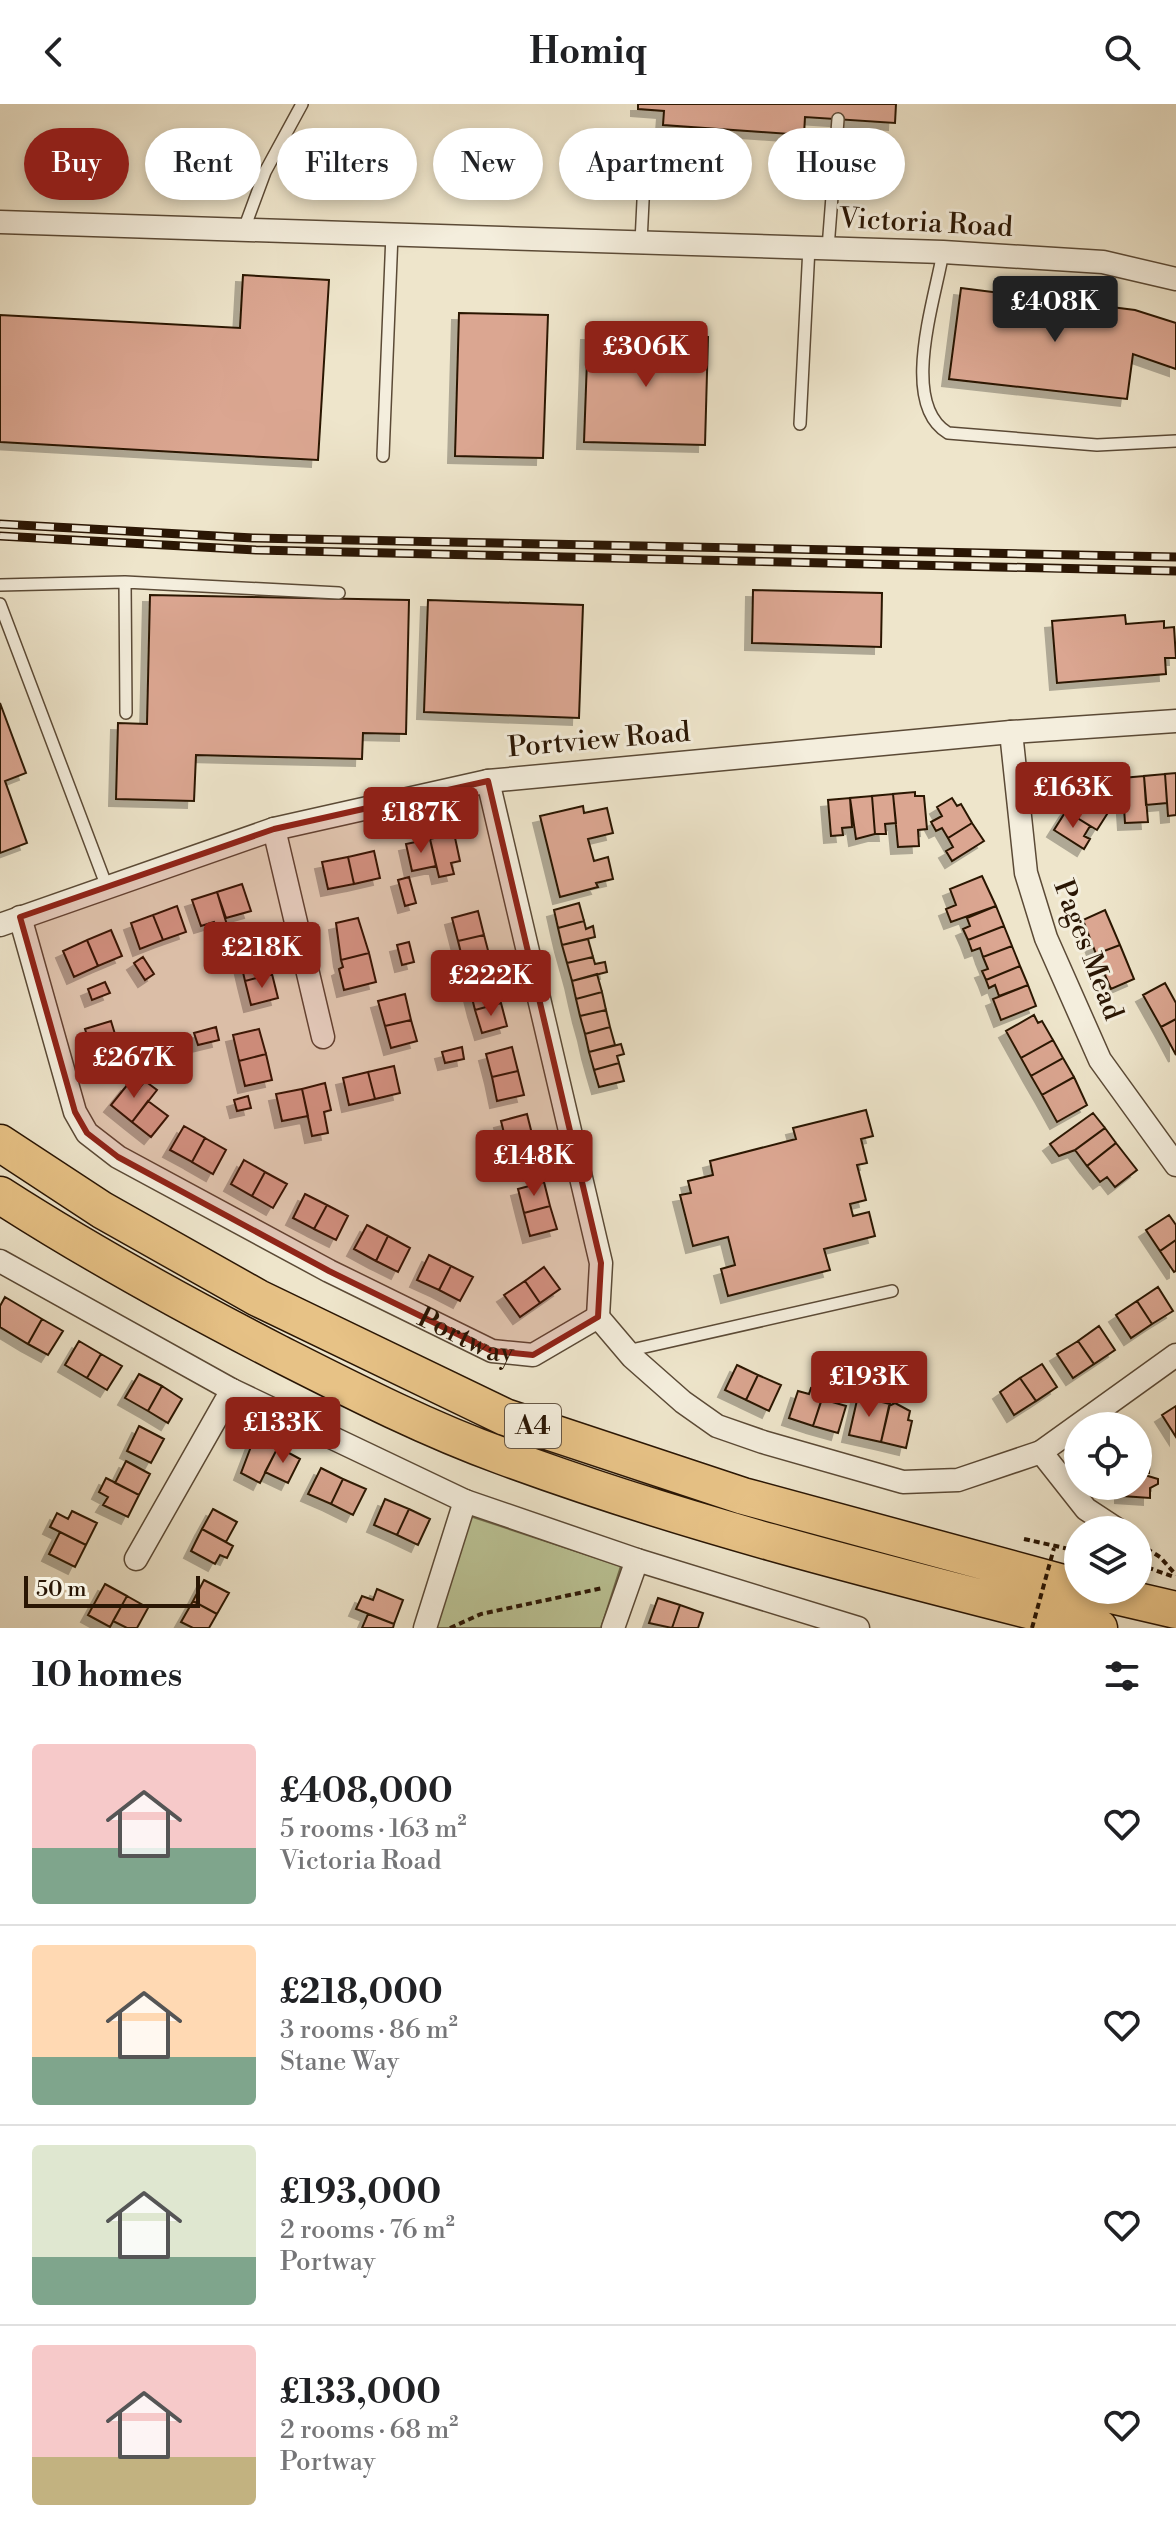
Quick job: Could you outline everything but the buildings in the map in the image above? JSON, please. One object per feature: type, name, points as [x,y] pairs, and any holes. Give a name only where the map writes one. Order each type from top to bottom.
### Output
[{"type":"highway","name":"Portway","points":[[0,1143],[102,1210],[258,1298],[505,1417],[743,1496],[1064,1583]]},
{"type":"highway","name":"A4","points":[[0,1195],[74,1243],[257,1342],[381,1406],[502,1456],[707,1523],[1099,1628]]},
{"type":"highway","points":[[1150,1604],[1176,1610]]},
{"type":"street","name":"Victoria Road","points":[[0,222],[943,252],[1103,262],[1176,279]]},
{"type":"street","name":"Portview Road","points":[[10,921],[274,829],[488,781],[1011,732],[1176,721]]},
{"type":"street","name":"Pages Mead","points":[[1011,732],[1026,873],[1046,938],[1100,1060],[1176,1165]]},
{"type":"street","points":[[488,781],[601,1263],[598,1317],[627,1351],[683,1402],[717,1426],[903,1482],[958,1480],[1041,1452],[1176,1355]]},
{"type":"street","points":[[274,829],[323,1037]]},
{"type":"street","name":"Portway","points":[[10,921],[75,1112],[87,1133],[118,1157],[329,1271],[492,1351],[533,1355],[598,1317]]},
{"type":"street","points":[[0,1261],[232,1390],[465,1501],[635,1560],[858,1628]]},
{"type":"street","points":[[136,1559],[232,1390]]},
{"type":"street","points":[[1041,1452],[1086,1509],[1097,1516]]},
{"type":"street","points":[[425,1628],[465,1501]]},
{"type":"street","points":[[613,1628],[635,1560]]},
{"type":"lane","points":[[244,229],[265,172],[302,104]]},
{"type":"lane","points":[[800,424],[819,247],[838,119]]},
{"type":"lane","points":[[641,242],[643,200]]},
{"type":"lane","points":[[383,456],[392,234]]},
{"type":"lane","points":[[943,252],[920,384],[926,409],[935,425],[948,433],[1097,445],[1176,441]]},
{"type":"lane","points":[[0,585],[125,582],[339,593]]},
{"type":"lane","points":[[125,582],[126,713]]},
{"type":"lane","points":[[0,604],[107,887]]},
{"type":"lane","points":[[627,1351],[892,1291]]},
{"type":"path","points":[[1032,1628],[1054,1548]]},
{"type":"path","points":[[1152,1552],[1176,1577]]},
{"type":"path","points":[[450,1628],[481,1614],[601,1589],[635,1560]]},
{"type":"path","points":[[1152,1569],[1176,1577]]},
{"type":"highlighted area","points":[[488,781],[601,1263],[598,1317],[533,1355],[492,1351],[329,1271],[118,1157],[87,1133],[75,1112],[20,917],[274,829]]},
{"type":"green space","points":[[470,1516],[621,1566],[601,1628],[432,1628]]},
{"type":"railway","points":[[0,524],[253,538],[1176,557]]},
{"type":"railway","points":[[0,536],[256,550],[1176,571]]}]
